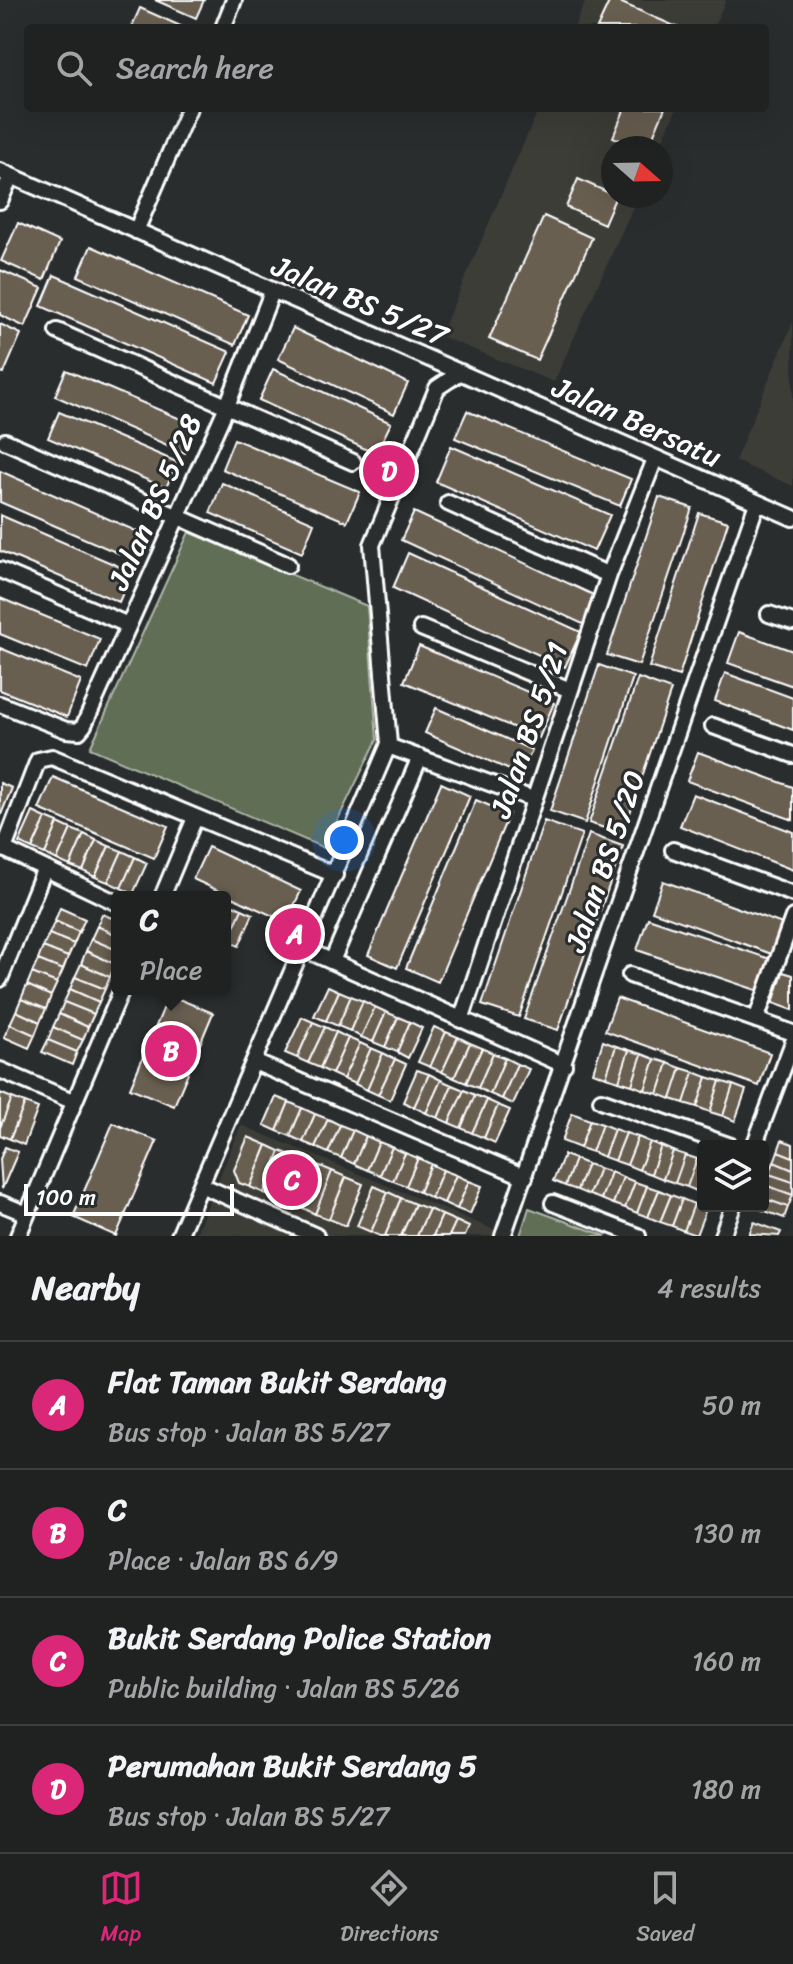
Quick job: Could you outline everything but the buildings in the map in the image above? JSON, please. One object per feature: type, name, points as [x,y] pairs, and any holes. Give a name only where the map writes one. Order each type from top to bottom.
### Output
[{"type":"street","points":[[225,24],[234,0]]},
{"type":"street","points":[[136,231],[187,112]]},
{"type":"street","points":[[0,201],[6,173]]},
{"type":"street","name":"Jalan BS 5/27","points":[[6,173],[272,292],[461,372]]},
{"type":"street","name":"Jalan BS 5/28","points":[[0,704],[66,730],[79,731],[227,406],[272,292]]},
{"type":"street","points":[[57,331],[353,462]]},
{"type":"street","name":"Jalan BS 5/27","points":[[179,1236],[388,746],[372,545],[437,388],[461,372]]},
{"type":"street","name":"Jalan Bersatu","points":[[461,372],[793,518]]},
{"type":"street","points":[[5,441],[288,565]]},
{"type":"street","name":"Jalan BS 5/21","points":[[461,1020],[609,575],[655,459]]},
{"type":"street","points":[[448,503],[609,575]]},
{"type":"street","name":"Jalan BS 5/20","points":[[503,1236],[757,503]]},
{"type":"street","points":[[0,570],[128,625]]},
{"type":"street","points":[[769,614],[793,622]]},
{"type":"street","points":[[421,628],[570,690]]},
{"type":"street","points":[[713,726],[793,755]]},
{"type":"street","points":[[388,746],[533,799]]},
{"type":"street","points":[[111,900],[4,849],[38,760],[52,757],[335,875]]},
{"type":"street","points":[[332,961],[420,757]]},
{"type":"street","points":[[165,891],[195,818]]},
{"type":"street","points":[[673,850],[793,894]]},
{"type":"street","points":[[0,979],[44,870]]},
{"type":"street","points":[[756,1020],[793,917]]},
{"type":"street","points":[[304,949],[564,1065]]},
{"type":"street","points":[[630,975],[793,1033]]},
{"type":"street","points":[[18,1236],[72,1101],[119,995]]},
{"type":"street","points":[[756,1140],[793,1042]]},
{"type":"street","points":[[254,1062],[525,1177]]},
{"type":"street","points":[[0,1070],[72,1101]]},
{"type":"street","points":[[601,1100],[714,1140]]},
{"type":"street","points":[[201,1185],[316,1236]]},
{"type":"street","points":[[0,1203],[27,1214]]},
{"type":"street","points":[[553,1203],[638,1236]]},
{"type":"street","points":[[722,1236],[731,1212]]},
{"type":"shaded area","points":[[586,0],[726,0],[715,24],[576,24]]},
{"type":"shaded area","points":[[537,112],[675,112],[664,136],[601,136],[601,208],[633,208],[554,382],[440,336]]},
{"type":"shaded area","points":[[793,322],[793,486],[735,461]]},
{"type":"shaded area","points":[[241,1125],[497,1231],[494,1236],[195,1236]]},
{"type":"green space","points":[[189,532],[367,606],[377,740],[324,848],[90,748]]},
{"type":"green space","points":[[529,1208],[606,1236],[520,1236]]},
{"type":"place","name":"Perumahan Bukit Serdang 5","points":[[389,471]]},
{"type":"place","name":"Flat Taman Bukit Serdang","points":[[295,934]]},
{"type":"place","name":"C","points":[[171,1051]]},
{"type":"place","name":"Bukit Serdang Police Station","points":[[292,1180]]}]
